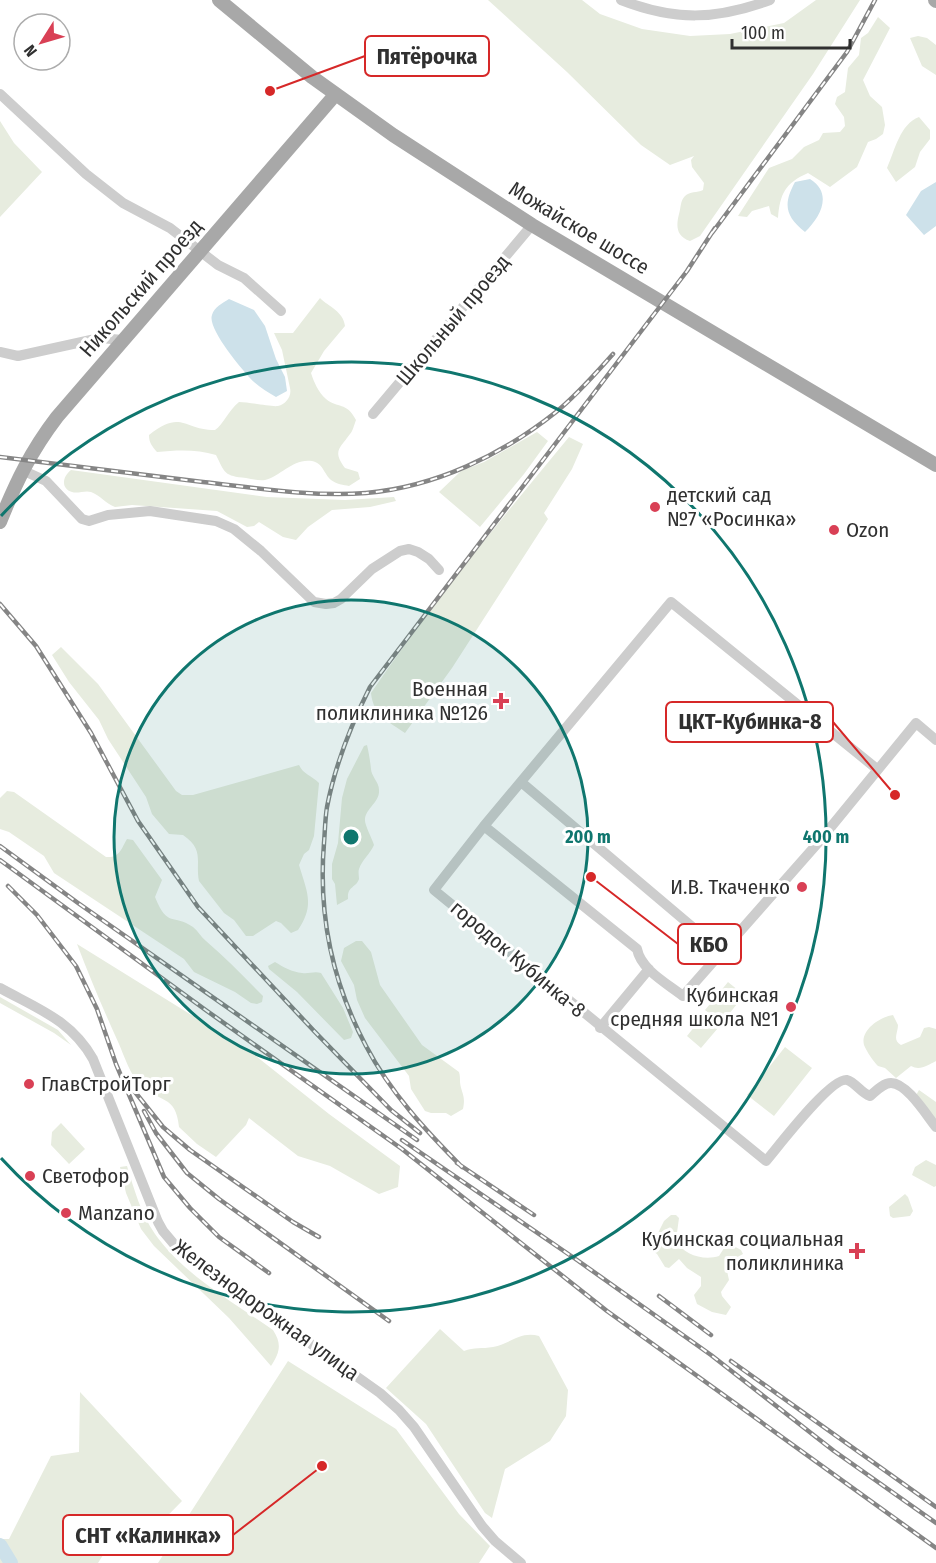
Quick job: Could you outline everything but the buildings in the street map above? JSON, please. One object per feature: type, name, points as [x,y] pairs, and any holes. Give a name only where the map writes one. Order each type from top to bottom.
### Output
[{"type":"main road","name":"Можайское шоссе","points":[[219,0],[335,95],[393,135],[532,225],[936,465]]},
{"type":"main road","name":"Никольский проезд","points":[[0,522],[22,470],[57,417],[335,95]]},
{"type":"street","points":[[621,0],[647,10],[684,16],[716,15],[744,10],[770,0]]},
{"type":"street","points":[[0,94],[86,174],[123,203],[170,228],[199,252],[243,278],[281,311]]},
{"type":"street","name":"Школьный проезд","points":[[374,414],[532,225]]},
{"type":"street","points":[[0,352],[18,356],[100,338],[123,340]]},
{"type":"street","points":[[22,470],[46,481],[82,519],[89,521],[108,515],[150,511],[216,521],[234,529],[261,551],[314,602],[326,604],[341,599],[372,569],[400,551],[409,549],[418,552],[429,559],[439,570]]},
{"type":"street","name":"городок Кубинка-8","points":[[877,769],[671,602],[484,826],[434,890],[600,1028],[766,1161],[817,1100],[838,1082],[844,1080],[850,1080],[864,1094],[870,1096],[885,1085],[891,1083],[900,1086],[907,1090],[936,1127]]},
{"type":"street","points":[[484,826],[637,949],[642,962],[683,996],[817,844],[916,723],[936,740]]},
{"type":"street","points":[[521,782],[722,952]]},
{"type":"street","points":[[600,1028],[649,969]]},
{"type":"street","name":"Железнодорожная улица","points":[[0,988],[59,1020],[84,1043],[93,1059],[158,1222],[171,1242],[380,1393],[399,1410],[414,1427],[482,1526],[495,1541],[521,1563]]},
{"type":"shaded area","points":[[488,0],[582,0],[600,14],[642,29],[690,36],[730,34],[784,23],[816,0],[860,0],[813,74],[700,236],[690,241],[682,236],[677,223],[683,198],[689,193],[703,190],[704,183],[692,167],[691,160],[694,156],[670,165],[641,145],[567,72]]},
{"type":"shaded area","points":[[878,17],[890,28],[863,80],[870,96],[882,107],[885,125],[883,134],[868,142],[857,167],[830,187],[808,173],[789,185],[780,202],[778,218],[771,214],[769,206],[752,211],[747,217],[738,216],[769,168],[792,159],[804,147],[819,140],[823,133],[840,132],[845,126],[844,117],[835,104],[837,97],[845,92],[848,68],[859,55],[861,38],[868,33]]},
{"type":"shaded area","points":[[918,36],[927,38],[936,45],[936,75],[922,66],[910,38]]},
{"type":"shaded area","points":[[919,117],[930,130],[930,139],[920,152],[915,167],[896,182],[887,168],[903,131],[912,120]]},
{"type":"shaded area","points":[[0,121],[14,143],[42,172],[0,217]]},
{"type":"shaded area","points":[[320,298],[339,313],[345,326],[324,351],[311,373],[323,396],[330,402],[349,410],[356,420],[338,453],[345,468],[358,472],[360,479],[349,486],[338,483],[331,480],[316,462],[305,461],[271,478],[255,480],[229,475],[216,455],[187,450],[157,452],[150,442],[149,435],[169,423],[176,422],[215,430],[239,402],[278,406],[286,402],[290,388],[282,350],[274,333],[293,333]]},
{"type":"shaded area","points":[[537,432],[548,441],[480,527],[439,492],[461,471],[484,462]]},
{"type":"shaded area","points":[[569,437],[583,444],[572,469],[544,513],[548,519],[452,668],[405,733],[378,712],[372,701],[371,693],[467,563]]},
{"type":"shaded area","points":[[71,470],[267,497],[345,500],[394,497],[396,501],[370,507],[332,510],[308,527],[296,540],[283,537],[259,522],[247,527],[217,511],[132,505],[115,507],[91,492],[68,490],[64,482]]},
{"type":"shaded area","points":[[61,647],[98,684],[176,791],[182,795],[193,795],[299,765],[305,773],[319,783],[314,836],[309,850],[304,854],[299,865],[307,891],[308,906],[298,930],[291,933],[276,921],[253,936],[246,936],[234,920],[224,913],[199,881],[197,851],[190,840],[183,835],[169,834],[152,814],[146,797],[108,739],[99,720],[69,682],[52,655]]},
{"type":"shaded area","points":[[367,745],[371,772],[379,790],[365,819],[374,845],[360,866],[358,882],[350,889],[348,899],[337,905],[335,884],[332,879],[332,864],[338,843],[342,798],[347,779],[364,746]]},
{"type":"shaded area","points":[[7,791],[14,792],[106,857],[117,854],[127,839],[133,840],[162,880],[155,897],[167,917],[186,923],[195,929],[263,996],[262,1002],[251,1003],[235,992],[194,972],[184,959],[54,873],[44,856],[9,832],[0,829],[0,798]]},
{"type":"shaded area","points":[[356,941],[362,941],[371,952],[380,985],[422,1045],[459,1072],[464,1097],[463,1109],[451,1116],[446,1113],[425,1111],[411,1089],[409,1076],[365,1018],[357,1000],[354,985],[341,961],[344,948]]},
{"type":"shaded area","points":[[77,944],[251,1052],[329,1114],[400,1166],[398,1187],[379,1194],[330,1166],[298,1156],[249,1118],[246,1125],[216,1157],[197,1144],[179,1127],[177,1116],[170,1104],[140,1085],[128,1066]]},
{"type":"shaded area","points":[[275,962],[298,972],[321,973],[343,1008],[353,1032],[351,1038],[344,1040],[297,992],[269,969],[268,966]]},
{"type":"shaded area","points":[[728,982],[744,995],[722,1023],[705,1010]]},
{"type":"shaded area","points":[[0,997],[58,1030],[71,1045],[0,1003]]},
{"type":"shaded area","points":[[893,1015],[898,1025],[896,1039],[901,1045],[920,1037],[924,1028],[936,1029],[936,1061],[921,1068],[911,1066],[896,1078],[885,1068],[876,1064],[864,1045],[868,1029],[882,1018]]},
{"type":"shaded area","points":[[703,1016],[718,1028],[701,1048],[687,1036]]},
{"type":"shaded area","points":[[785,1047],[812,1068],[774,1116],[747,1095]]},
{"type":"shaded area","points":[[919,1090],[936,1102],[936,1127],[915,1097]]},
{"type":"shaded area","points":[[61,1123],[85,1149],[69,1164],[51,1145],[52,1132]]},
{"type":"shaded area","points":[[926,1160],[936,1165],[936,1186],[934,1187],[912,1175],[915,1167]]},
{"type":"shaded area","points":[[127,1166],[146,1218],[167,1249],[210,1287],[273,1330],[279,1348],[271,1366],[229,1318],[154,1246],[141,1229],[126,1193],[120,1167]]},
{"type":"shaded area","points":[[905,1194],[913,1211],[910,1216],[893,1218],[890,1216],[889,1207]]},
{"type":"shaded area","points":[[671,1215],[679,1218],[676,1240],[689,1253],[707,1258],[719,1256],[726,1245],[730,1244],[741,1250],[743,1254],[728,1262],[729,1280],[721,1292],[731,1307],[726,1315],[712,1312],[697,1304],[694,1295],[701,1286],[701,1277],[687,1268],[679,1259],[669,1268],[665,1267],[657,1254],[640,1243],[643,1235],[658,1233],[664,1221]]},
{"type":"shaded area","points":[[440,1329],[464,1351],[489,1348],[526,1335],[539,1336],[568,1390],[566,1416],[550,1441],[505,1469],[492,1518],[485,1513],[426,1424],[386,1388]]},
{"type":"shaded area","points":[[288,1361],[396,1429],[459,1514],[490,1546],[479,1563],[158,1563]]},
{"type":"shaded area","points":[[80,1392],[182,1501],[137,1547],[119,1530],[98,1563],[0,1563],[0,1539],[9,1539],[51,1456],[79,1452]]},
{"type":"water","points":[[810,179],[817,185],[823,198],[820,212],[805,232],[793,221],[788,203],[795,182]]},
{"type":"water","points":[[936,182],[936,226],[924,235],[906,215],[921,191]]},
{"type":"water","points":[[229,299],[254,310],[265,326],[276,359],[285,377],[287,391],[276,397],[258,386],[219,338],[214,329],[212,315],[217,307]]},
{"type":"waterway","points":[[0,1545],[11,1563]]},
{"type":"railway","points":[[712,233],[847,52],[875,0]]},
{"type":"railway","points":[[462,1167],[397,1095],[366,1046],[344,998],[330,948],[323,897],[326,812],[334,776],[350,731],[370,687],[687,271],[715,228]]},
{"type":"railway","points":[[0,457],[284,491],[346,494],[392,490],[442,476],[513,442],[564,405],[613,354]]},
{"type":"railway","points":[[0,604],[36,646],[91,733],[138,821],[198,907],[391,1110],[420,1133]]},
{"type":"railway","points":[[0,846],[417,1140]]},
{"type":"railway","points":[[0,860],[402,1149],[607,1311],[936,1548]]},
{"type":"railway","points":[[8,886],[37,915],[76,966],[97,1009],[116,1064],[164,1177],[219,1237],[269,1273]]},
{"type":"railway","points":[[131,1087],[163,1127],[190,1150],[293,1222],[319,1237]]},
{"type":"railway","points":[[144,1111],[156,1133],[187,1173],[219,1199],[389,1321]]},
{"type":"railway","points":[[402,1140],[711,1355],[834,1451],[936,1523]]},
{"type":"railway","points":[[457,1163],[534,1215]]},
{"type":"railway","points":[[659,1296],[711,1335]]},
{"type":"railway","points":[[731,1361],[936,1507]]},
{"type":"place","name":"Пятёрочка","points":[[270,91]]},
{"type":"place","name":"детский сад №7 «Росинка»","points":[[655,507]]},
{"type":"place","name":"Ozon","points":[[834,530]]},
{"type":"place","name":"Военная поликлиника №126","points":[[501,701]]},
{"type":"place","name":"ЦКТ-Кубинка-8","points":[[895,795]]},
{"type":"place","name":"КБО","points":[[591,877]]},
{"type":"place","name":"И.В. Ткаченко","points":[[802,887]]},
{"type":"place","name":"Кубинская средняя школа №1","points":[[791,1007]]},
{"type":"place","name":"ГлавСтройТорг","points":[[29,1084]]},
{"type":"place","name":"Светофор","points":[[30,1176]]},
{"type":"place","name":"Manzano","points":[[66,1213]]},
{"type":"place","name":"Кубинская социальная поликлиника","points":[[857,1251]]},
{"type":"place","name":"СНТ «Калинка»","points":[[322,1466]]}]
